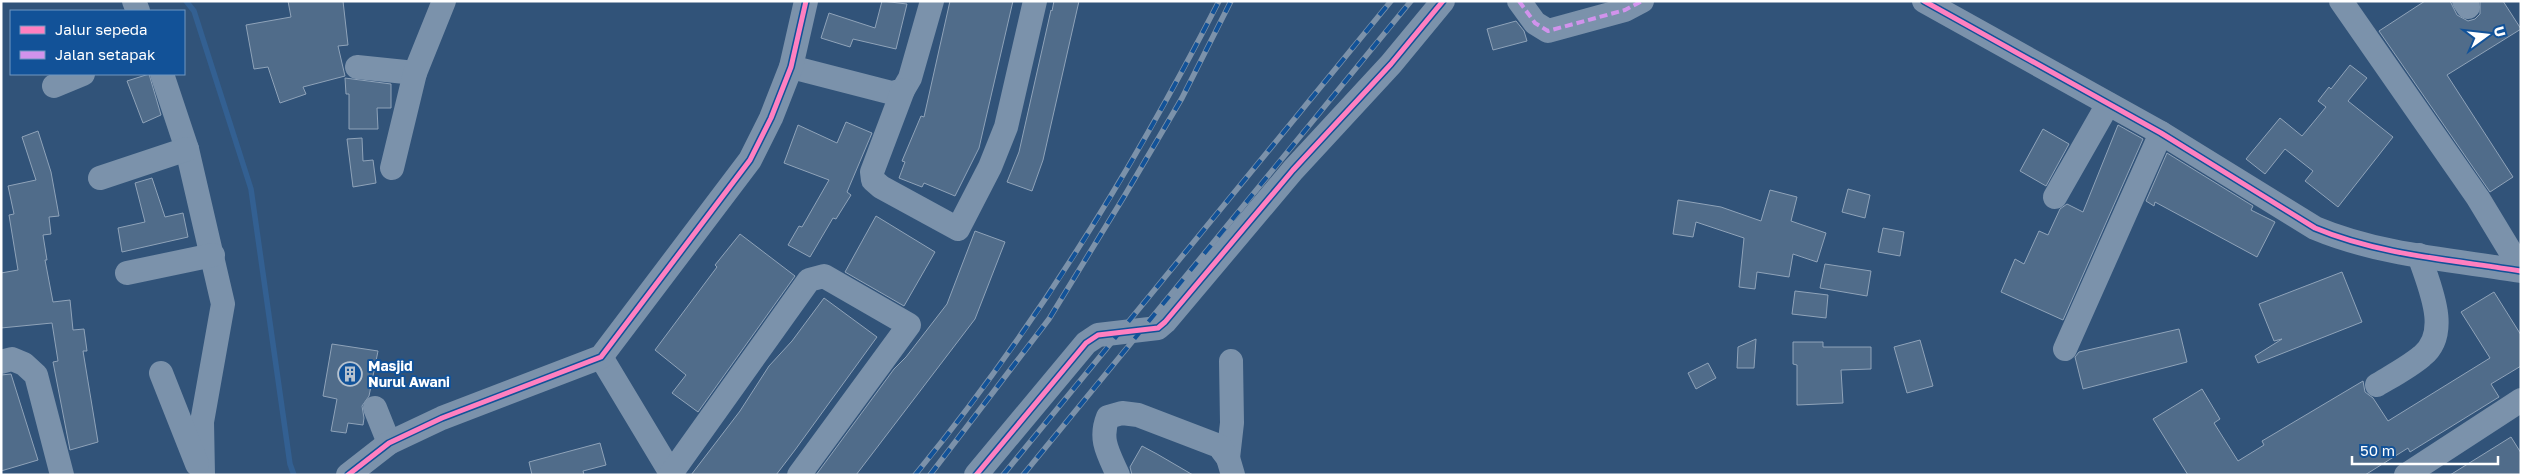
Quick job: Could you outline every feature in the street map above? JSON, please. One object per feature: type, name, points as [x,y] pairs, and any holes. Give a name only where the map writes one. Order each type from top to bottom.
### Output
[{"type":"street","points":[[392,168],[415,73],[444,1]]},
{"type":"street","points":[[348,475],[389,443],[442,418],[601,357],[750,160],[771,118],[791,67],[806,1]]},
{"type":"street","points":[[932,1],[910,78],[903,90],[872,172],[873,180],[882,187],[958,229],[990,167],[1006,127],[1035,1]]},
{"type":"street","points":[[976,475],[1086,343],[1098,335],[1158,328],[1165,322],[1293,170],[1391,64],[1443,1]]},
{"type":"street","points":[[1519,1],[1535,23],[1548,31],[1625,10],[1642,1]]},
{"type":"street","points":[[1924,1],[2161,133],[2315,228],[2342,239],[2419,255],[2521,270]]},
{"type":"street","points":[[2342,1],[2478,198],[2521,270]]},
{"type":"street","points":[[357,67],[415,73]]},
{"type":"street","points":[[791,67],[892,93],[903,90]]},
{"type":"street","points":[[54,86],[81,75]]},
{"type":"street","points":[[162,75],[187,149],[223,304],[202,422],[202,475]]},
{"type":"street","points":[[2055,197],[2108,104]]},
{"type":"street","points":[[2065,349],[2161,133]]},
{"type":"street","points":[[100,178],[187,149]]},
{"type":"street","points":[[126,273],[213,255]]},
{"type":"street","points":[[2377,385],[2424,355],[2436,337],[2437,316],[2419,255]]},
{"type":"street","points":[[601,357],[669,474],[809,280],[824,276],[909,325],[799,475]]},
{"type":"street","points":[[1,362],[12,359],[24,364],[36,376],[62,475]]},
{"type":"street","points":[[1231,361],[1231,466]]},
{"type":"street","points":[[161,373],[202,475]]},
{"type":"street","points":[[2406,475],[2521,400]]},
{"type":"street","points":[[375,408],[389,443]]},
{"type":"street","points":[[1118,475],[1107,449],[1102,430],[1108,416],[1122,413],[1138,415],[1219,446],[1231,466]]},
{"type":"building","points":[[288,1],[343,1],[348,45],[338,46],[345,76],[303,87],[306,94],[280,103],[268,67],[254,69],[246,25],[291,17]]},
{"type":"building","points":[[882,1],[907,4],[896,49],[853,39],[850,47],[821,38],[829,13],[875,28]]},
{"type":"building","points":[[950,1],[1013,1],[979,148],[955,196],[924,183],[922,187],[899,178],[905,162],[902,161],[921,116],[924,117]]},
{"type":"building","points":[[1054,1],[1079,1],[1043,160],[1032,191],[1007,182],[1019,152]]},
{"type":"building","points":[[2425,1],[2450,1],[2457,15],[2468,21],[2475,19],[2480,14],[2480,1],[2503,1],[2521,29],[2447,75],[2513,177],[2490,192],[2379,31]]},
{"type":"building","points":[[1516,21],[1524,31],[1527,41],[1493,50],[1487,29]]},
{"type":"building","points":[[2350,65],[2367,78],[2348,101],[2393,137],[2338,207],[2305,181],[2313,171],[2285,149],[2265,174],[2246,159],[2280,118],[2302,136],[2326,107],[2318,101],[2329,87],[2331,89]]},
{"type":"building","points":[[149,75],[161,115],[143,123],[127,81]]},
{"type":"building","points":[[345,78],[391,84],[391,108],[377,108],[378,129],[349,129],[349,94],[346,94]]},
{"type":"building","points":[[846,122],[872,133],[847,192],[851,195],[836,219],[833,218],[810,257],[788,245],[799,226],[802,227],[829,180],[784,163],[798,125],[837,143]]},
{"type":"building","points":[[2118,125],[2143,139],[2063,320],[2001,292],[2015,259],[2024,264],[2039,231],[2048,235],[2060,209],[2067,204],[2083,212]]},
{"type":"building","points":[[2043,129],[2069,144],[2046,186],[2020,171]]},
{"type":"building","points":[[38,131],[51,172],[59,216],[49,217],[51,234],[43,235],[47,260],[45,260],[53,302],[70,300],[73,330],[84,329],[87,351],[83,351],[98,442],[70,450],[53,362],[58,361],[52,323],[1,328],[1,273],[18,270],[9,215],[14,214],[8,186],[36,180],[22,137]]},
{"type":"building","points":[[362,138],[363,161],[373,160],[376,183],[353,187],[347,139]]},
{"type":"building","points":[[2167,153],[2253,206],[2251,210],[2275,222],[2257,257],[2155,202],[2154,206],[2146,201]]},
{"type":"building","points":[[152,178],[165,217],[183,213],[188,237],[122,252],[118,228],[145,222],[135,183]]},
{"type":"building","points":[[1848,189],[1870,195],[1865,218],[1842,212]]},
{"type":"building","points":[[1770,190],[1797,197],[1791,221],[1826,233],[1817,262],[1793,254],[1789,277],[1757,272],[1755,289],[1739,287],[1744,238],[1696,222],[1693,237],[1673,234],[1678,200],[1721,207],[1761,221]]},
{"type":"building","points":[[876,216],[935,252],[904,306],[845,272]]},
{"type":"building","points":[[1883,228],[1904,232],[1900,256],[1878,252]]},
{"type":"building","points":[[975,231],[1005,242],[975,319],[856,475],[816,475],[894,369],[906,357],[947,304]]},
{"type":"building","points":[[740,234],[795,276],[698,412],[672,393],[686,375],[655,350],[717,267],[715,265]]},
{"type":"building","points":[[1825,264],[1871,271],[1867,296],[1820,288]]},
{"type":"building","points":[[2342,272],[2362,322],[2258,363],[2255,356],[2282,339],[2274,341],[2259,304]]},
{"type":"building","points":[[1795,291],[1828,295],[1826,318],[1792,314]]},
{"type":"building","points":[[2494,292],[2521,335],[2521,366],[2491,384],[2499,397],[2410,452],[2408,448],[2365,475],[2188,475],[2153,419],[2202,389],[2220,419],[2214,423],[2238,461],[2264,445],[2262,441],[2363,381],[2365,392],[2373,398],[2388,421],[2490,358],[2461,312]]},
{"type":"building","points":[[824,298],[877,337],[795,450],[776,475],[691,475],[740,411],[769,366],[792,341]]},
{"type":"building","points":[[2179,329],[2187,362],[2083,389],[2075,357],[2079,352]]},
{"type":"building","points":[[1756,339],[1754,368],[1737,368],[1738,347]]},
{"type":"building","points":[[1920,340],[1933,386],[1907,393],[1894,347]]},
{"type":"building","points":[[1793,342],[1823,342],[1823,347],[1871,347],[1871,369],[1841,370],[1843,403],[1797,405],[1797,365],[1793,364]]},
{"type":"building","name":"Masjid Nurul Awani","points":[[332,344],[378,351],[369,396],[362,406],[363,425],[348,423],[346,433],[331,431],[337,399],[323,396]]},
{"type":"building","points":[[1708,363],[1716,378],[1696,389],[1688,373]]},
{"type":"building","points":[[11,374],[38,460],[1,471],[1,375]]},
{"type":"building","points":[[2511,437],[2521,453],[2521,475],[2450,475]]},
{"type":"building","points":[[600,443],[606,465],[583,471],[584,475],[532,475],[529,462]]},
{"type":"building","points":[[1142,446],[1193,475],[1132,475],[1130,467]]},
{"type":"waterway","points":[[186,1],[194,11],[251,189],[290,464],[294,475]]},
{"type":"railway","points":[[915,475],[1001,363],[1080,246],[1152,125],[1219,1]]},
{"type":"railway","points":[[930,475],[1049,319],[1182,98],[1231,1]]},
{"type":"railway","points":[[1003,475],[1391,1]]},
{"type":"railway","points":[[1023,475],[1411,1]]},
{"type":"marked path","points":[[1519,1],[1535,23],[1548,31],[1625,10],[1642,1]]},
{"type":"cycle path","points":[[348,475],[389,443],[442,418],[601,357],[750,160],[771,118],[791,67],[806,1]]},
{"type":"cycle path","points":[[976,475],[1086,343],[1098,335],[1158,328],[1165,322],[1293,170],[1391,64],[1443,1]]},
{"type":"cycle path","points":[[1924,1],[2161,133],[2315,228],[2365,245],[2390,251],[2521,271]]},
{"type":"place","name":"Masjid Nurul Awani","points":[[350,374]]}]
